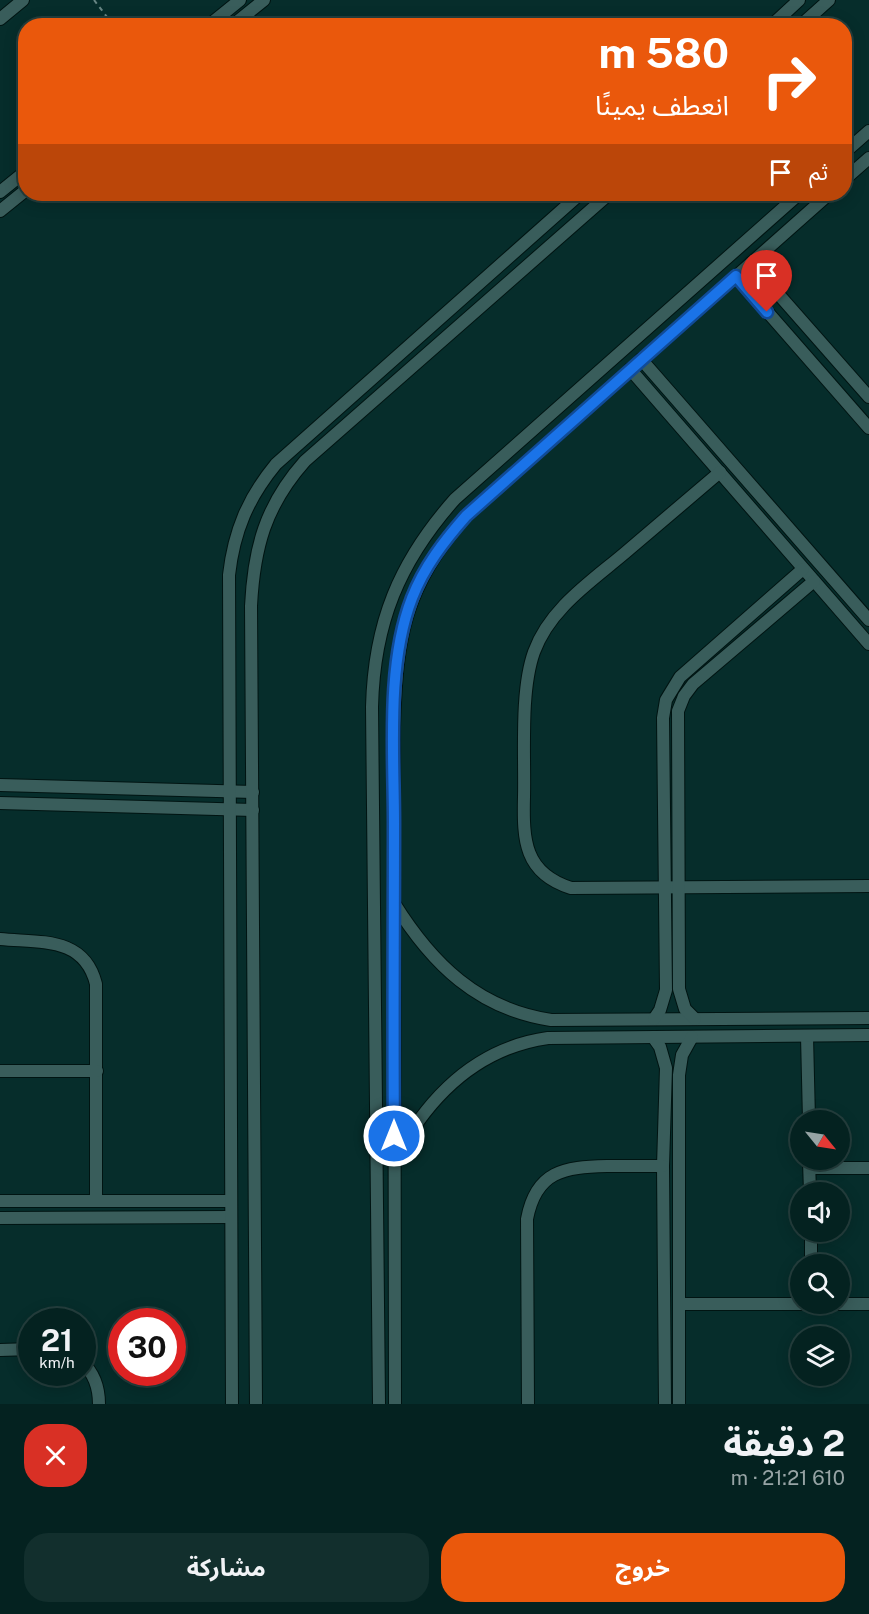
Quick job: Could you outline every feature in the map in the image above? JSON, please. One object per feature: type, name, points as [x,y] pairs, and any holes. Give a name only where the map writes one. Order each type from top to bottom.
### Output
[{"type":"street","points":[[0,19],[23,0]]},
{"type":"street","points":[[218,18],[240,0]]},
{"type":"street","points":[[242,18],[264,0]]},
{"type":"street","points":[[780,18],[800,0]]},
{"type":"street","points":[[809,18],[829,0]]},
{"type":"street","points":[[852,146],[869,131]]},
{"type":"street","points":[[852,173],[869,158]]},
{"type":"street","points":[[0,192],[18,177]]},
{"type":"street","points":[[0,211],[18,196]]},
{"type":"street","points":[[232,1404],[229,575],[238,526],[260,483],[287,453],[572,201]]},
{"type":"street","points":[[256,1404],[253,574],[264,524],[274,501],[305,461],[601,201]]},
{"type":"street","points":[[379,1404],[372,679],[383,622],[404,568],[419,544],[455,499],[791,201]]},
{"type":"street","points":[[395,1404],[393,902],[395,686],[404,627],[412,598],[428,565],[442,544],[466,516],[640,359],[821,201]]},
{"type":"street","points":[[751,263],[869,397]]},
{"type":"street","points":[[736,276],[869,428]]},
{"type":"street","points":[[640,359],[869,620]]},
{"type":"street","points":[[630,369],[869,644]]},
{"type":"street","points":[[720,472],[563,606],[542,635],[534,652],[528,679],[523,824],[528,851],[534,864],[550,880],[571,888],[869,886]]},
{"type":"street","points":[[654,1019],[660,1010],[666,990],[663,718],[666,700],[681,677],[803,569]]},
{"type":"street","points":[[695,1019],[685,1009],[680,996],[676,720],[680,702],[693,684],[814,581]]},
{"type":"street","points":[[0,785],[253,792]]},
{"type":"street","points":[[0,803],[253,810]]},
{"type":"street","points":[[393,902],[409,926],[447,970],[488,1000],[508,1010],[551,1020],[869,1018]]},
{"type":"street","points":[[0,939],[59,944],[85,959],[93,971],[96,984],[96,1201]]},
{"type":"street","points":[[394,1160],[408,1134],[437,1098],[471,1069],[507,1047],[548,1038],[869,1035]]},
{"type":"street","points":[[807,1036],[809,1110]]},
{"type":"street","points":[[653,1037],[660,1047],[666,1068],[663,1166],[665,1404]]},
{"type":"street","points":[[679,1404],[679,1075],[682,1055],[692,1037]]},
{"type":"street","points":[[0,1071],[97,1071]]},
{"type":"street","points":[[528,1404],[527,1219],[530,1203],[537,1190],[548,1178],[561,1170],[576,1167],[663,1166]]},
{"type":"street","points":[[850,1167],[869,1168]]},
{"type":"street","points":[[0,1201],[231,1201]]},
{"type":"street","points":[[0,1218],[231,1217]]},
{"type":"street","points":[[679,1304],[790,1304]]},
{"type":"street","points":[[850,1304],[869,1304]]},
{"type":"street","points":[[0,1350],[18,1349]]},
{"type":"street","points":[[96,1383],[99,1404]]},
{"type":"path","points":[[94,0],[108,18]]},
{"type":"route","points":[[394,1136],[395,686],[398,657],[412,598],[428,565],[442,544],[466,516],[736,276],[767,312]]}]
